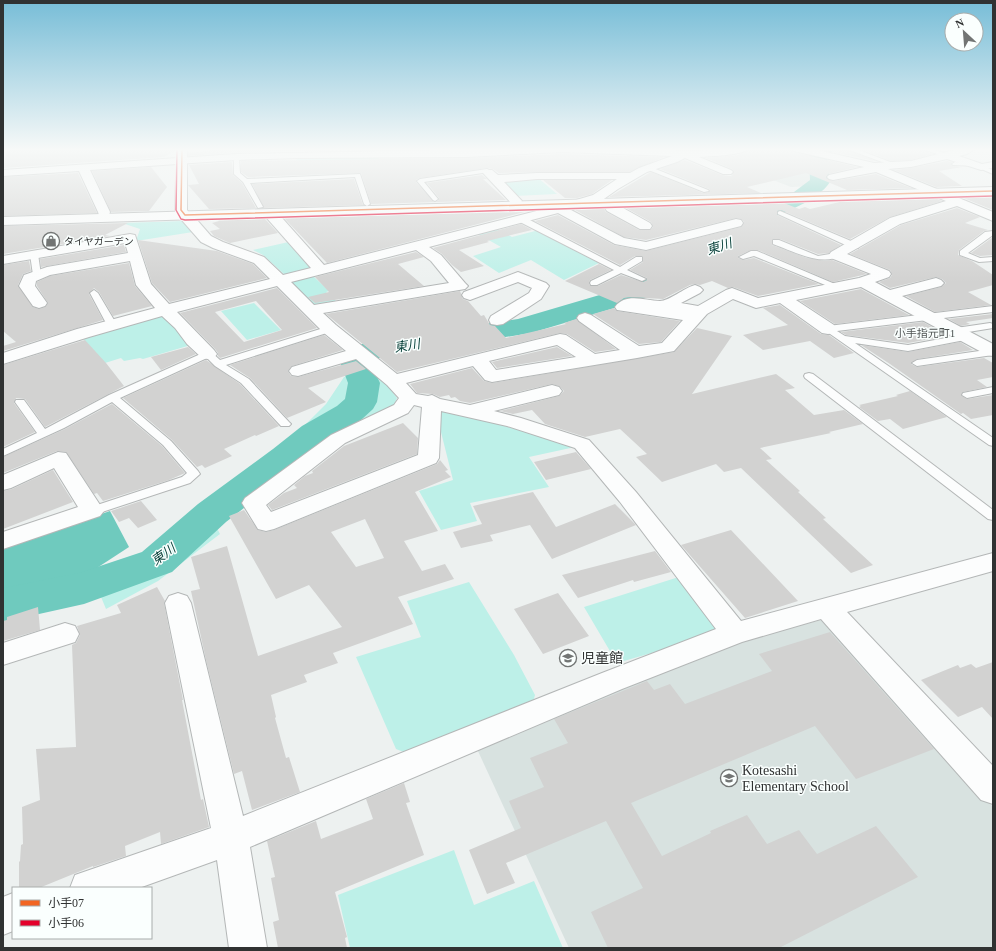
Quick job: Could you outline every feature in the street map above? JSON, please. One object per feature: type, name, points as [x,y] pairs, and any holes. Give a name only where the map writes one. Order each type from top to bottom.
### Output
[{"type":"main road","points":[[95,193],[104,212]]},
{"type":"main road","points":[[183,193],[183,213],[206,239],[250,255],[259,260],[330,328],[394,381],[409,398],[471,410],[582,444],[628,497],[735,633]]},
{"type":"main road","points":[[509,193],[516,201]]},
{"type":"main road","points":[[3,221],[265,210],[579,203],[602,200],[610,193]]},
{"type":"main road","points":[[265,210],[367,204],[602,200],[799,193]]},
{"type":"main road","points":[[778,195],[817,197],[884,193]]},
{"type":"main road","points":[[934,193],[993,217]]},
{"type":"main road","points":[[602,200],[611,208],[645,226]]},
{"type":"main road","points":[[836,256],[895,221],[957,202]]},
{"type":"main road","points":[[3,359],[165,310],[523,220],[579,203]]},
{"type":"main road","points":[[560,209],[620,241],[646,246],[736,223]]},
{"type":"main road","points":[[265,210],[321,271]]},
{"type":"main road","points":[[3,216],[104,212],[183,213]]},
{"type":"main road","points":[[3,260],[130,238],[144,285],[165,310],[213,359]]},
{"type":"main road","points":[[311,310],[483,307],[436,258],[419,246]]},
{"type":"main road","points":[[39,304],[27,286],[29,278],[48,271],[136,256]]},
{"type":"main road","points":[[477,359],[492,376],[668,347],[698,314],[732,293],[756,303],[863,282],[884,274],[836,256]]},
{"type":"main road","points":[[863,282],[992,350]]},
{"type":"main road","points":[[888,295],[936,283]]},
{"type":"main road","points":[[664,306],[695,290]]},
{"type":"main road","points":[[783,298],[834,334]]},
{"type":"main road","points":[[634,302],[664,306],[698,314],[623,307],[634,302]]},
{"type":"main road","points":[[585,318],[637,353]]},
{"type":"main road","points":[[394,381],[449,360],[477,359],[560,339],[591,359]]},
{"type":"main road","points":[[298,371],[363,355]]},
{"type":"main road","points":[[471,410],[552,391]]},
{"type":"main road","points":[[409,398],[401,408],[338,439],[253,503],[266,523],[428,458],[432,402]]},
{"type":"main road","points":[[3,483],[58,458],[92,511],[3,541]]},
{"type":"main road","points":[[91,887],[231,838],[612,681],[735,633],[993,562]]},
{"type":"main road","points":[[178,603],[231,838],[248,948]]},
{"type":"main road","points":[[827,608],[993,789]]},
{"type":"main road","points":[[3,654],[65,634]]},
{"type":"lane","points":[[254,193],[265,210]]},
{"type":"lane","points":[[364,193],[367,204]]},
{"type":"lane","points":[[430,193],[435,199]]},
{"type":"lane","points":[[780,213],[855,246]]},
{"type":"lane","points":[[523,220],[607,265],[642,279]]},
{"type":"lane","points":[[993,233],[988,234],[963,253],[979,260],[993,259]]},
{"type":"lane","points":[[776,242],[817,258],[836,256]]},
{"type":"lane","points":[[743,257],[754,253],[838,286]]},
{"type":"lane","points":[[34,254],[37,275]]},
{"type":"lane","points":[[594,283],[639,260]]},
{"type":"lane","points":[[94,292],[112,325]]},
{"type":"lane","points":[[834,334],[928,316],[992,307]]},
{"type":"lane","points":[[834,334],[908,348],[990,326]]},
{"type":"lane","points":[[3,453],[43,434],[113,397],[213,359],[330,328]]},
{"type":"lane","points":[[834,334],[993,443]]},
{"type":"lane","points":[[917,363],[992,350]]},
{"type":"lane","points":[[213,359],[245,382],[285,424]]},
{"type":"lane","points":[[809,376],[993,516]]},
{"type":"lane","points":[[967,395],[993,390]]},
{"type":"lane","points":[[92,511],[186,480],[194,474],[167,443],[113,397]]},
{"type":"lane","points":[[20,402],[43,434]]},
{"type":"shaded area","points":[[511,193],[557,194],[514,196]]},
{"type":"shaded area","points":[[184,221],[193,232],[136,241],[140,229],[122,223]]},
{"type":"shaded area","points":[[497,229],[512,237],[539,230],[599,263],[564,280],[531,260],[499,273],[473,256],[501,247],[478,234]]},
{"type":"shaded area","points":[[293,241],[316,267],[293,275],[284,274],[263,255],[253,250]]},
{"type":"shaded area","points":[[313,276],[329,291],[326,292],[338,303],[311,306],[288,282]]},
{"type":"shaded area","points":[[254,303],[281,330],[247,340],[221,311]]},
{"type":"shaded area","points":[[161,313],[191,345],[143,359],[140,358],[124,361],[121,358],[105,363],[81,336]]},
{"type":"shaded area","points":[[372,370],[388,386],[397,398],[392,409],[356,423],[278,476],[215,524],[220,534],[158,581],[106,609],[99,592],[159,549],[204,505],[292,438],[326,404],[344,377]]},
{"type":"shaded area","points":[[444,408],[575,447],[529,457],[549,487],[470,503],[477,521],[441,530],[419,491],[453,480],[436,412]]},
{"type":"shaded area","points":[[110,511],[129,547],[83,577],[3,595],[3,548]]},
{"type":"shaded area","points":[[682,576],[724,632],[617,663],[584,607]]},
{"type":"shaded area","points":[[469,582],[514,655],[535,695],[532,706],[406,753],[396,749],[356,657],[421,637],[407,601]]},
{"type":"shaded area","name":"Kotesashi Elementary School","points":[[825,619],[993,807],[993,948],[569,948],[477,749],[693,654]]},
{"type":"shaded area","points":[[454,850],[474,905],[534,881],[563,948],[350,948],[338,895]]},
{"type":"building","points":[[3,193],[88,193],[97,213],[3,216]]},
{"type":"building","points":[[102,193],[162,193],[149,211],[111,212]]},
{"type":"building","points":[[195,193],[248,193],[256,208],[209,209]]},
{"type":"building","points":[[257,193],[359,193],[363,205],[264,208]]},
{"type":"building","points":[[368,193],[426,193],[434,202],[439,200],[435,193],[499,193],[506,200],[371,204]]},
{"type":"building","points":[[559,193],[593,193],[577,198],[565,198]]},
{"type":"building","points":[[615,193],[747,193],[609,197]]},
{"type":"building","points":[[993,196],[993,210],[961,197]]},
{"type":"building","points":[[935,198],[942,201],[890,217],[850,239],[781,210],[777,211],[777,215],[841,245],[829,253],[818,254],[780,239],[772,239],[772,245],[807,258],[825,261],[832,260],[867,274],[833,282],[758,250],[751,250],[738,256],[738,258],[743,260],[754,258],[819,284],[758,296],[733,287],[728,288],[712,281],[700,285],[690,285],[663,299],[630,297],[624,298],[617,303],[565,281],[599,264],[611,270],[590,280],[589,284],[591,286],[598,286],[621,275],[643,282],[647,280],[647,278],[630,270],[643,262],[643,256],[635,256],[620,265],[535,221],[558,215],[614,245],[646,251],[741,227],[744,222],[741,219],[736,218],[646,240],[624,237],[575,210],[603,208],[606,212],[639,230],[650,230],[653,227],[651,222],[626,208],[784,203],[799,209],[805,207],[810,209],[844,201]]},
{"type":"building","points":[[957,208],[980,217],[965,223],[988,230],[984,231],[959,250],[958,255],[972,261],[993,275],[993,285],[968,292],[991,305],[935,312],[906,296],[941,287],[946,283],[942,279],[936,277],[890,288],[879,282],[890,278],[892,275],[890,270],[850,254],[901,225]]},
{"type":"building","points":[[532,210],[327,263],[284,218],[524,212]]},
{"type":"building","points":[[265,219],[278,233],[230,243],[214,236],[210,231],[220,229],[212,223],[219,221],[218,220]]},
{"type":"building","points":[[128,223],[105,235],[110,236],[3,254],[3,226]]},
{"type":"building","points":[[521,224],[532,230],[487,241],[489,242],[459,250],[484,266],[461,272],[442,254],[433,248]]},
{"type":"building","points":[[993,237],[993,255],[980,256],[971,253]]},
{"type":"building","points":[[138,240],[217,251],[253,264],[267,278],[170,302],[152,283]]},
{"type":"building","points":[[124,245],[126,252],[41,267],[40,259]]},
{"type":"building","points":[[416,252],[424,257],[398,264],[424,286],[315,303],[308,297],[329,292],[315,277]]},
{"type":"building","points":[[29,261],[31,271],[23,274],[18,285],[33,307],[39,309],[45,307],[48,303],[37,286],[37,282],[50,276],[129,263],[135,286],[152,306],[113,316],[99,292],[94,288],[89,294],[103,320],[3,351],[3,346],[16,342],[3,331],[3,265]]},
{"type":"building","points":[[277,288],[317,328],[220,358],[215,349],[180,313]],"holes":[[[256,301],[282,330],[244,342],[215,312]]]},
{"type":"building","points":[[861,289],[909,315],[835,324],[800,301]]},
{"type":"building","points":[[460,291],[463,299],[468,301],[481,316],[484,315],[490,325],[495,326],[506,338],[566,324],[564,323],[576,319],[616,349],[595,352],[567,334],[560,333],[397,372],[326,314]]},
{"type":"building","points":[[780,305],[821,334],[829,335],[854,353],[834,358],[810,341],[763,350],[743,335],[788,325],[763,308]]},
{"type":"building","points":[[614,308],[617,311],[680,321],[661,342],[639,344],[593,314]]},
{"type":"building","points":[[993,314],[993,318],[966,322],[970,324],[961,326],[949,319]]},
{"type":"building","points":[[923,322],[948,336],[908,343],[846,335],[841,332]]},
{"type":"building","points":[[697,328],[732,336],[692,394],[776,374],[795,388],[785,390],[814,415],[844,410],[863,424],[829,432],[831,433],[760,448],[772,459],[766,460],[800,491],[798,492],[826,518],[823,519],[873,565],[851,573],[741,468],[724,472],[716,464],[662,482],[636,457],[647,454],[620,429],[585,437],[545,424],[532,410],[513,414],[500,411],[559,396],[564,391],[559,386],[552,384],[470,403],[460,401],[455,397],[451,398],[449,395],[440,397],[433,394],[417,393],[410,384],[472,368],[484,381],[492,383],[674,352]]},
{"type":"building","points":[[324,335],[343,350],[292,366],[288,371],[291,376],[298,377],[356,361],[366,369],[308,388],[326,402],[287,418],[250,378],[230,365]]},
{"type":"building","points":[[85,340],[124,386],[45,427],[25,399],[16,398],[14,403],[35,432],[3,447],[3,365]]},
{"type":"building","points":[[960,342],[973,350],[917,359],[911,364],[917,367],[984,358],[993,363],[993,377],[977,380],[987,387],[963,392],[961,395],[967,399],[993,395],[993,415],[971,419],[963,413],[961,414],[861,345],[908,352]]},
{"type":"building","points":[[188,347],[196,354],[161,370],[151,357]]},
{"type":"building","points":[[557,347],[572,356],[497,368],[492,362]]},
{"type":"building","points":[[206,360],[240,384],[279,426],[224,449],[232,456],[205,468],[202,465],[197,467],[172,440],[123,398]]},
{"type":"building","points":[[910,391],[947,417],[903,429],[890,419],[878,421],[859,407],[861,406],[859,405],[898,396],[896,395]]},
{"type":"building","points":[[112,404],[162,446],[185,473],[169,480],[103,501],[97,493],[94,494],[66,452],[57,451],[3,473],[3,457],[65,429]]},
{"type":"building","points":[[403,423],[418,438],[417,454],[272,510],[268,505],[284,493],[297,488],[294,485],[305,476],[313,473],[312,471],[344,446]]},
{"type":"building","points":[[576,452],[591,469],[546,480],[534,462]]},
{"type":"building","points":[[440,460],[448,470],[445,471],[451,477],[415,492],[438,531],[404,541],[422,571],[445,564],[454,579],[398,597],[413,624],[333,653],[338,663],[304,675],[307,682],[271,695],[275,718],[286,758],[289,757],[300,792],[252,810],[242,771],[234,774],[206,660],[191,591],[200,589],[191,557],[227,546],[258,656],[342,627],[309,585],[276,599],[229,516],[244,510],[258,530],[266,532],[274,530],[437,464]],"holes":[[[365,519],[384,558],[356,567],[331,532]]]},
{"type":"building","points":[[53,470],[73,502],[3,529],[3,491],[12,489]]},
{"type":"building","points":[[533,492],[556,527],[615,504],[636,525],[552,559],[530,525],[490,535],[493,541],[461,548],[453,532],[482,524],[473,506]]},
{"type":"building","points":[[141,501],[157,520],[138,528],[129,518],[119,522],[111,511]]},
{"type":"building","points":[[731,530],[798,601],[745,618],[681,545]]},
{"type":"building","points":[[655,551],[671,572],[634,582],[633,580],[578,598],[562,575]]},
{"type":"building","points":[[157,587],[165,601],[164,603],[201,800],[203,799],[209,827],[161,844],[160,832],[125,846],[126,856],[93,866],[41,887],[19,887],[19,862],[21,845],[23,844],[22,807],[40,800],[36,749],[76,747],[72,645],[76,643],[80,635],[77,626],[121,613],[117,605]]},
{"type":"building","points":[[558,593],[589,636],[543,654],[514,609]]},
{"type":"building","points":[[38,607],[40,630],[3,641],[3,621],[7,620],[7,617]]},
{"type":"building","points":[[830,632],[934,749],[856,779],[815,726],[631,803],[662,856],[711,833],[710,831],[747,815],[767,844],[799,830],[817,854],[876,826],[918,877],[779,948],[608,948],[591,912],[643,888],[606,821],[506,863],[515,883],[487,894],[469,850],[521,828],[509,801],[544,787],[530,758],[568,743],[554,719],[647,681],[654,690],[670,684],[685,704],[772,671],[759,654]]},
{"type":"building","points":[[993,662],[993,719],[982,707],[958,717],[921,680],[958,665],[960,668],[971,664],[976,668]]},
{"type":"building","points":[[404,783],[410,802],[406,803],[424,855],[335,892],[347,937],[345,938],[347,948],[278,948],[273,922],[279,920],[271,878],[275,877],[267,841],[316,821],[321,839],[373,819],[366,799]]},
{"type":"waterway","name":"東川","points":[[758,230],[766,226],[759,215],[797,199],[805,193]]},
{"type":"waterway","name":"東川","points":[[3,605],[84,588],[157,562],[212,513],[286,457],[314,433],[349,413],[361,402],[364,383],[355,362],[372,350],[521,327],[629,295],[658,283]]},
{"type":"transit line","name":"小手06","points":[[176,193],[176,210],[181,219],[185,220],[993,196]]},
{"type":"transit line","name":"小手07","points":[[181,193],[181,210],[185,215],[913,193]]},
{"type":"place","name":"タイヤガーデン","points":[[51,241]]},
{"type":"place","name":"児童館","points":[[568,658]]},
{"type":"place","name":"Kotesashi Elementary School","points":[[729,778]]},
{"type":"district","name":"小手指元町1","points":[[925,333]]}]
